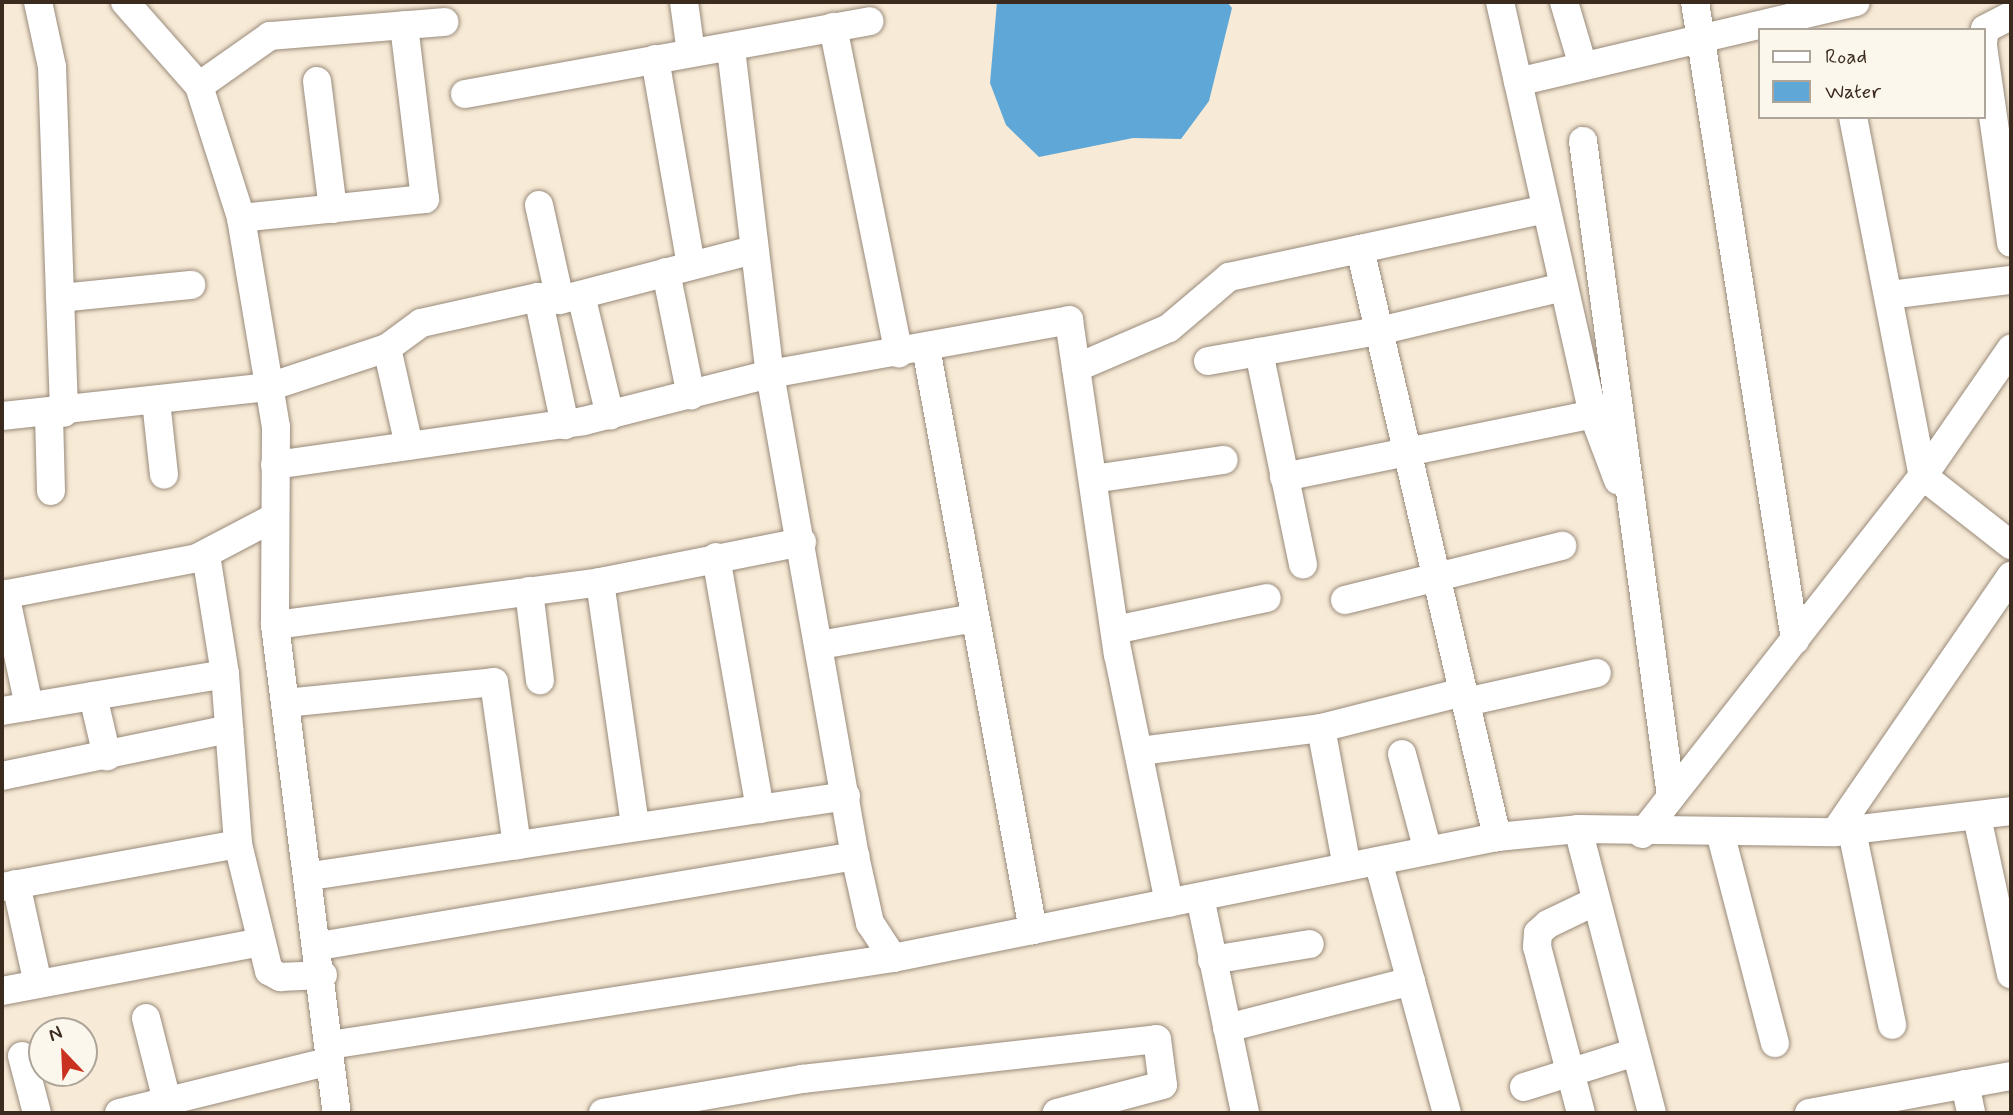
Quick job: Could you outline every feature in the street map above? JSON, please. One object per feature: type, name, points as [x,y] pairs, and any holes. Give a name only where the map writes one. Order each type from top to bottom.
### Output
[{"type":"street","points":[[38,2],[52,67],[60,298],[57,414],[51,491]]},
{"type":"street","points":[[125,2],[199,86],[241,218],[269,387],[275,465],[275,625],[311,876],[337,1113]]},
{"type":"street","points":[[684,2],[691,53]]},
{"type":"street","points":[[1500,2],[1593,414],[1632,508]]},
{"type":"street","points":[[1564,2],[1583,66]]},
{"type":"street","points":[[1695,2],[1704,38],[1795,640]]},
{"type":"street","points":[[1518,82],[1704,38],[1828,13],[1856,2]]},
{"type":"street","points":[[1985,29],[2011,16]]},
{"type":"street","points":[[466,94],[655,59],[730,49],[869,20]]},
{"type":"street","points":[[199,86],[259,39],[444,22]]},
{"type":"street","points":[[241,218],[425,199],[404,25]]},
{"type":"street","points":[[833,27],[975,618],[1033,930]]},
{"type":"street","points":[[730,49],[753,250],[771,374],[855,856],[870,923],[893,958]]},
{"type":"street","points":[[655,59],[691,396]]},
{"type":"street","points":[[1985,76],[2011,243]]},
{"type":"street","points":[[317,81],[333,209]]},
{"type":"street","points":[[1853,119],[1890,295],[1923,476],[2011,545]]},
{"type":"street","points":[[1583,141],[1671,796]]},
{"type":"street","points":[[539,205],[560,297],[610,416]]},
{"type":"street","points":[[1076,368],[1169,328],[1229,277],[1546,209]]},
{"type":"street","points":[[1360,249],[1497,837]]},
{"type":"street","points":[[2,416],[57,414],[269,387],[387,348],[421,323],[560,297],[753,250]]},
{"type":"street","points":[[1890,295],[2011,280]]},
{"type":"street","points":[[60,298],[191,285]]},
{"type":"street","points":[[1208,361],[1379,331],[1564,286]]},
{"type":"street","points":[[560,297],[565,425]]},
{"type":"street","points":[[275,465],[565,425],[691,396],[771,374],[1069,320],[1115,630],[1169,903]]},
{"type":"street","points":[[387,348],[409,446]]},
{"type":"street","points":[[1642,834],[1923,476],[2011,349]]},
{"type":"street","points":[[1259,352],[1303,564]]},
{"type":"street","points":[[156,401],[164,475]]},
{"type":"street","points":[[1284,477],[1408,456],[1593,414]]},
{"type":"street","points":[[1093,479],[1224,460]]},
{"type":"street","points":[[29,706],[4,594],[206,555],[275,517]]},
{"type":"street","points":[[275,625],[600,582],[802,542]]},
{"type":"street","points":[[1345,600],[1562,546]]},
{"type":"street","points":[[206,555],[225,674],[238,844],[261,943],[273,976],[323,975]]},
{"type":"street","points":[[716,557],[760,809]]},
{"type":"street","points":[[1892,1025],[1843,832],[2011,576]]},
{"type":"street","points":[[600,582],[635,827]]},
{"type":"street","points":[[529,592],[540,680]]},
{"type":"street","points":[[1115,630],[1267,598]]},
{"type":"street","points":[[820,646],[975,618]]},
{"type":"street","points":[[1140,751],[1321,728],[1464,697],[1597,673]]},
{"type":"street","points":[[2,711],[225,674]]},
{"type":"street","points":[[285,703],[494,682],[517,845]]},
{"type":"street","points":[[93,696],[107,755]]},
{"type":"street","points":[[1321,728],[1347,867]]},
{"type":"street","points":[[2,776],[229,729]]},
{"type":"street","points":[[1402,754],[1428,851]]},
{"type":"street","points":[[311,876],[846,796]]},
{"type":"street","points":[[119,1113],[169,1107],[330,1053],[893,958],[1497,837],[1577,829],[1721,836],[1843,832],[2011,811]]},
{"type":"street","points":[[1977,817],[2011,974]]},
{"type":"street","points":[[1577,829],[1652,1113]]},
{"type":"street","points":[[1721,836],[1774,1043]]},
{"type":"street","points":[[38,984],[9,885],[238,844]]},
{"type":"street","points":[[319,946],[855,856]]},
{"type":"street","points":[[1378,861],[1447,1113]]},
{"type":"street","points":[[1200,897],[1245,1113]]},
{"type":"street","points":[[1581,1113],[1538,933],[1596,901]]},
{"type":"street","points":[[2,991],[261,943]]},
{"type":"street","points":[[1212,960],[1310,944]]},
{"type":"street","points":[[1227,1028],[1411,981]]},
{"type":"street","points":[[146,1018],[169,1107]]},
{"type":"street","points":[[603,1113],[688,1106],[802,1079],[1157,1039],[1163,1085],[1057,1113]]},
{"type":"street","points":[[1524,1087],[1636,1052]]},
{"type":"street","points":[[22,1056],[37,1113]]},
{"type":"street","points":[[1809,1113],[1880,1107],[1965,1084],[2011,1076]]},
{"type":"street","points":[[1965,1084],[1971,1113]]},
{"type":"water","points":[[997,2],[1227,2],[1232,8],[1209,101],[1181,139],[1133,138],[1039,157],[1006,125],[990,83]]}]
